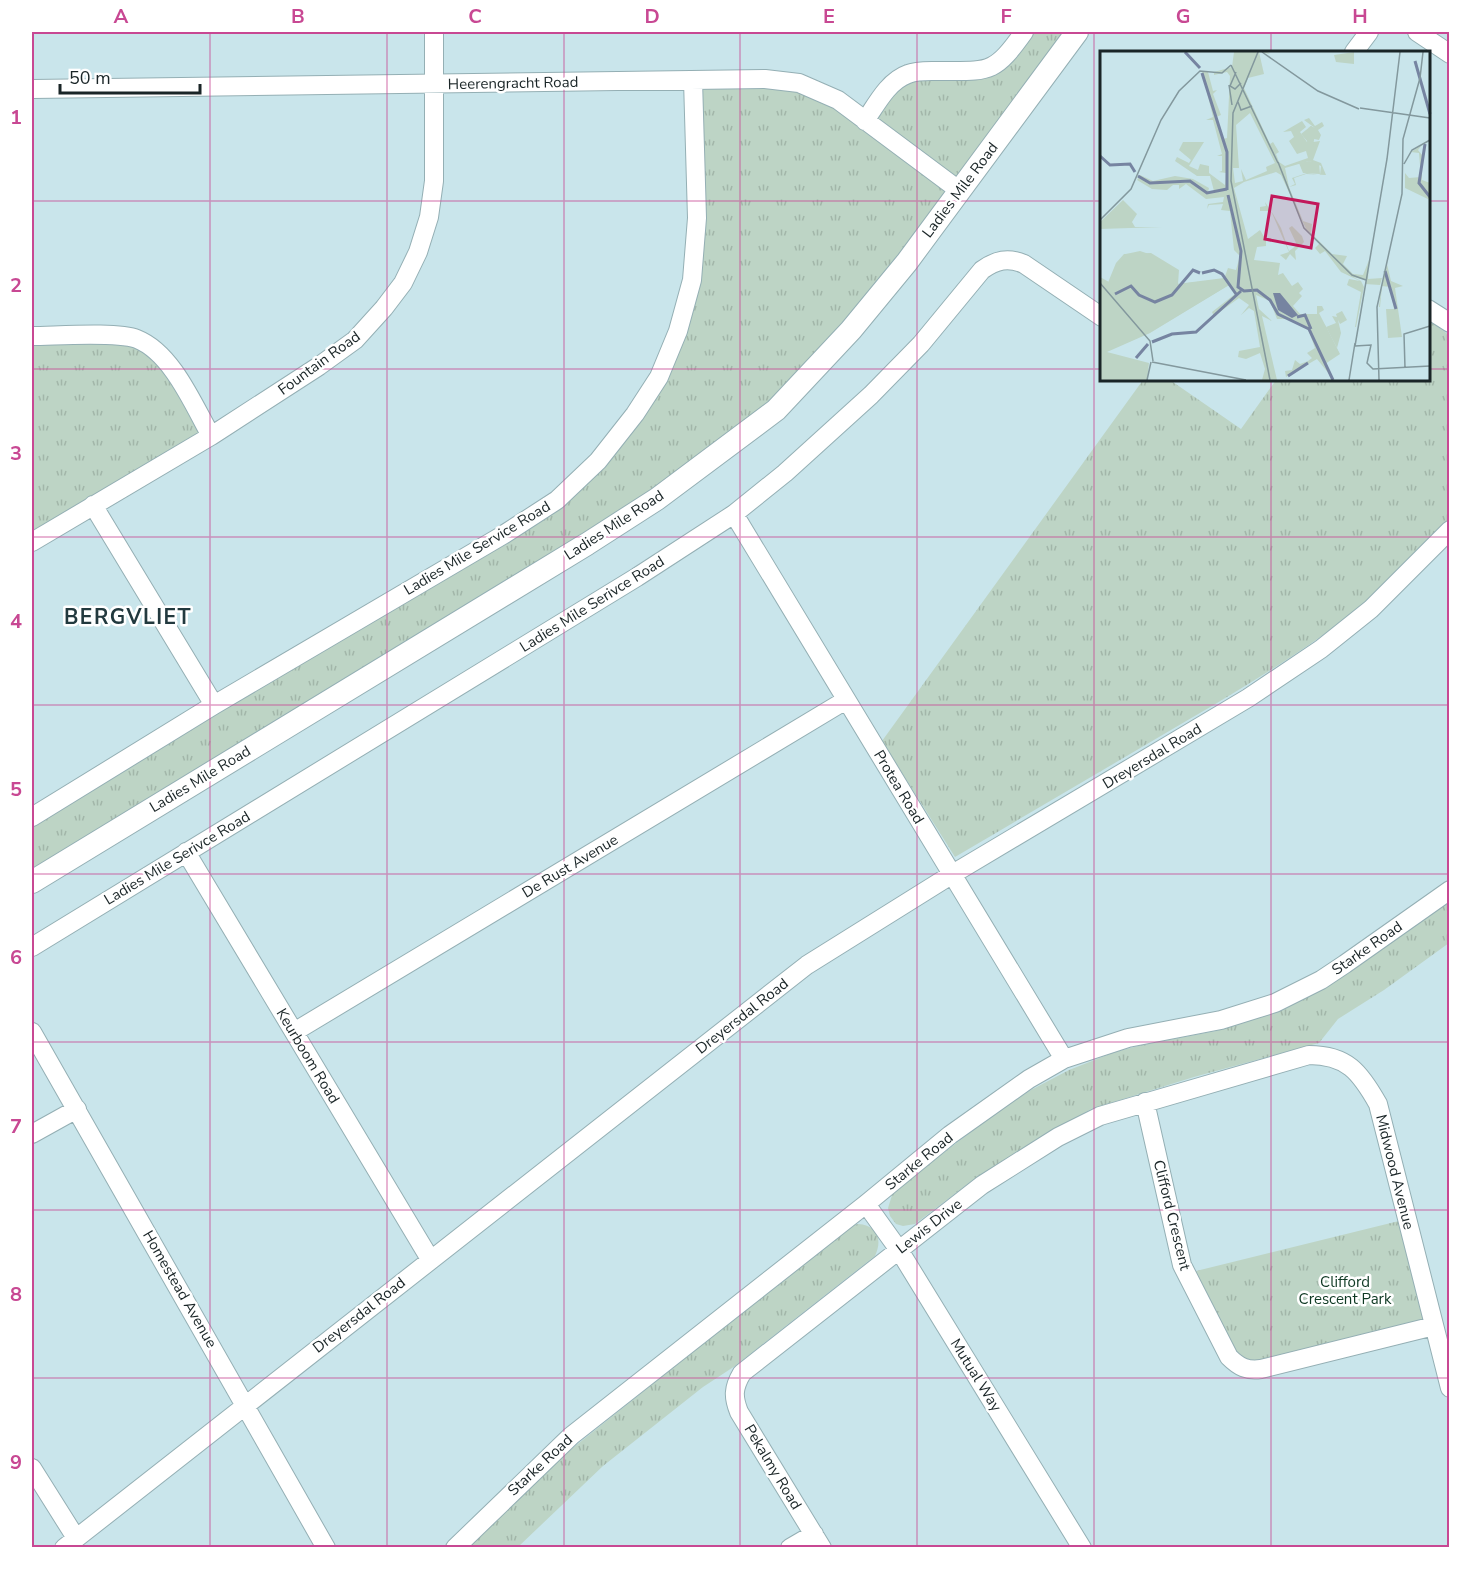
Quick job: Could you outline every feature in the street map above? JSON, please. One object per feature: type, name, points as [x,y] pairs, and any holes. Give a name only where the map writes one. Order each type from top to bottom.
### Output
[{"type":"main road","name":"Ladies Mile Road","points":[[32,882],[587,544],[657,499],[776,410],[851,330],[907,262],[1077,32]]},
{"type":"street","name":"Fountain Road","points":[[32,542],[211,436],[320,366],[356,340],[384,308],[403,283],[418,252],[429,217],[434,181],[434,32]]},
{"type":"street","points":[[865,121],[894,82],[908,74],[923,71],[988,69],[1001,62],[1024,32]]},
{"type":"street","points":[[1355,51],[1369,32]]},
{"type":"street","points":[[1417,32],[1449,54]]},
{"type":"street","name":"Heerengracht Road","points":[[32,89],[765,79],[799,83],[838,100],[960,191]]},
{"type":"street","name":"Ladies Mile Service Road","points":[[32,817],[214,705],[503,535],[557,500],[598,461],[635,414],[659,377],[678,331],[692,280],[697,218],[693,80]]},
{"type":"street","name":"Ladies Mile Serivce Road","points":[[32,947],[637,577],[734,514],[785,473],[871,395],[921,344],[982,270],[990,264],[1013,259],[1024,264],[1100,316]]},
{"type":"street","points":[[1430,310],[1449,323]]},
{"type":"street","points":[[32,336],[115,336],[135,338],[151,345],[165,359],[211,436]]},
{"type":"street","points":[[93,505],[214,705]]},
{"type":"street","name":"Protea Road","points":[[734,514],[1064,1059]]},
{"type":"street","name":"Dreyersdal Road","points":[[70,1543],[807,965],[951,875],[1248,698],[1321,649],[1371,609],[1449,530]]},
{"type":"street","name":"De Rust Avenue","points":[[294,1032],[846,700]]},
{"type":"street","name":"Keurboom Road","points":[[186,852],[430,1259]]},
{"type":"street","name":"Starke Road","points":[[455,1548],[571,1436],[950,1135],[1029,1079],[1064,1059],[1128,1038],[1221,1020],[1275,1003],[1321,980],[1449,890]]},
{"type":"street","name":"Homestead Avenue","points":[[32,1032],[326,1548]]},
{"type":"street","name":"Midwood Avenue","points":[[1145,1102],[1309,1055],[1323,1055],[1339,1059],[1354,1071],[1369,1088],[1378,1104],[1449,1388]]},
{"type":"street","name":"Lewis Drive","points":[[735,1384],[742,1373],[982,1185],[1058,1137],[1100,1116],[1145,1102]]},
{"type":"street","name":"Clifford Crescent","points":[[1145,1102],[1182,1265],[1228,1357],[1236,1364],[1251,1371],[1434,1326]]},
{"type":"street","points":[[32,1134],[77,1108]]},
{"type":"street","name":"Mutual Way","points":[[866,1204],[899,1250],[1082,1548]]},
{"type":"street","name":"Pekalmy Road","points":[[735,1384],[734,1399],[740,1412],[818,1541]]},
{"type":"street","points":[[32,1468],[70,1543]]},
{"type":"street","points":[[790,1548],[818,1541]]},
{"type":"green space","points":[[1024,32],[1077,32],[907,263],[719,454],[32,882],[32,817],[557,500],[635,414],[692,280],[693,80],[799,83],[865,120],[894,83],[974,71]]},
{"type":"green space","points":[[1430,321],[1449,335],[1449,519],[1420,553],[1352,613],[1277,666],[955,857],[882,741],[1142,381],[1171,381],[1241,429],[1275,381],[1430,381]]},
{"type":"green space","points":[[32,336],[151,345],[211,436],[32,542]]},
{"type":"green space","points":[[1449,899],[1449,943],[1384,990],[1338,1019],[1319,1043],[1194,1077],[1091,1109],[973,1180],[915,1224],[903,1226],[896,1224],[890,1216],[888,1208],[893,1192],[994,1114],[1031,1090],[1069,1070],[1115,1052],[1216,1031],[1282,1010],[1311,995]]},
{"type":"green space","name":"Clifford Crescent Park","points":[[1407,1219],[1434,1326],[1255,1369],[1238,1363],[1188,1273]]},
{"type":"green space","points":[[858,1224],[870,1227],[877,1234],[878,1244],[875,1256],[603,1466],[518,1547],[467,1548],[488,1525],[569,1451],[850,1226]]},
{"type":"district","name":"BERGVLIET","points":[[128,617]]}]
